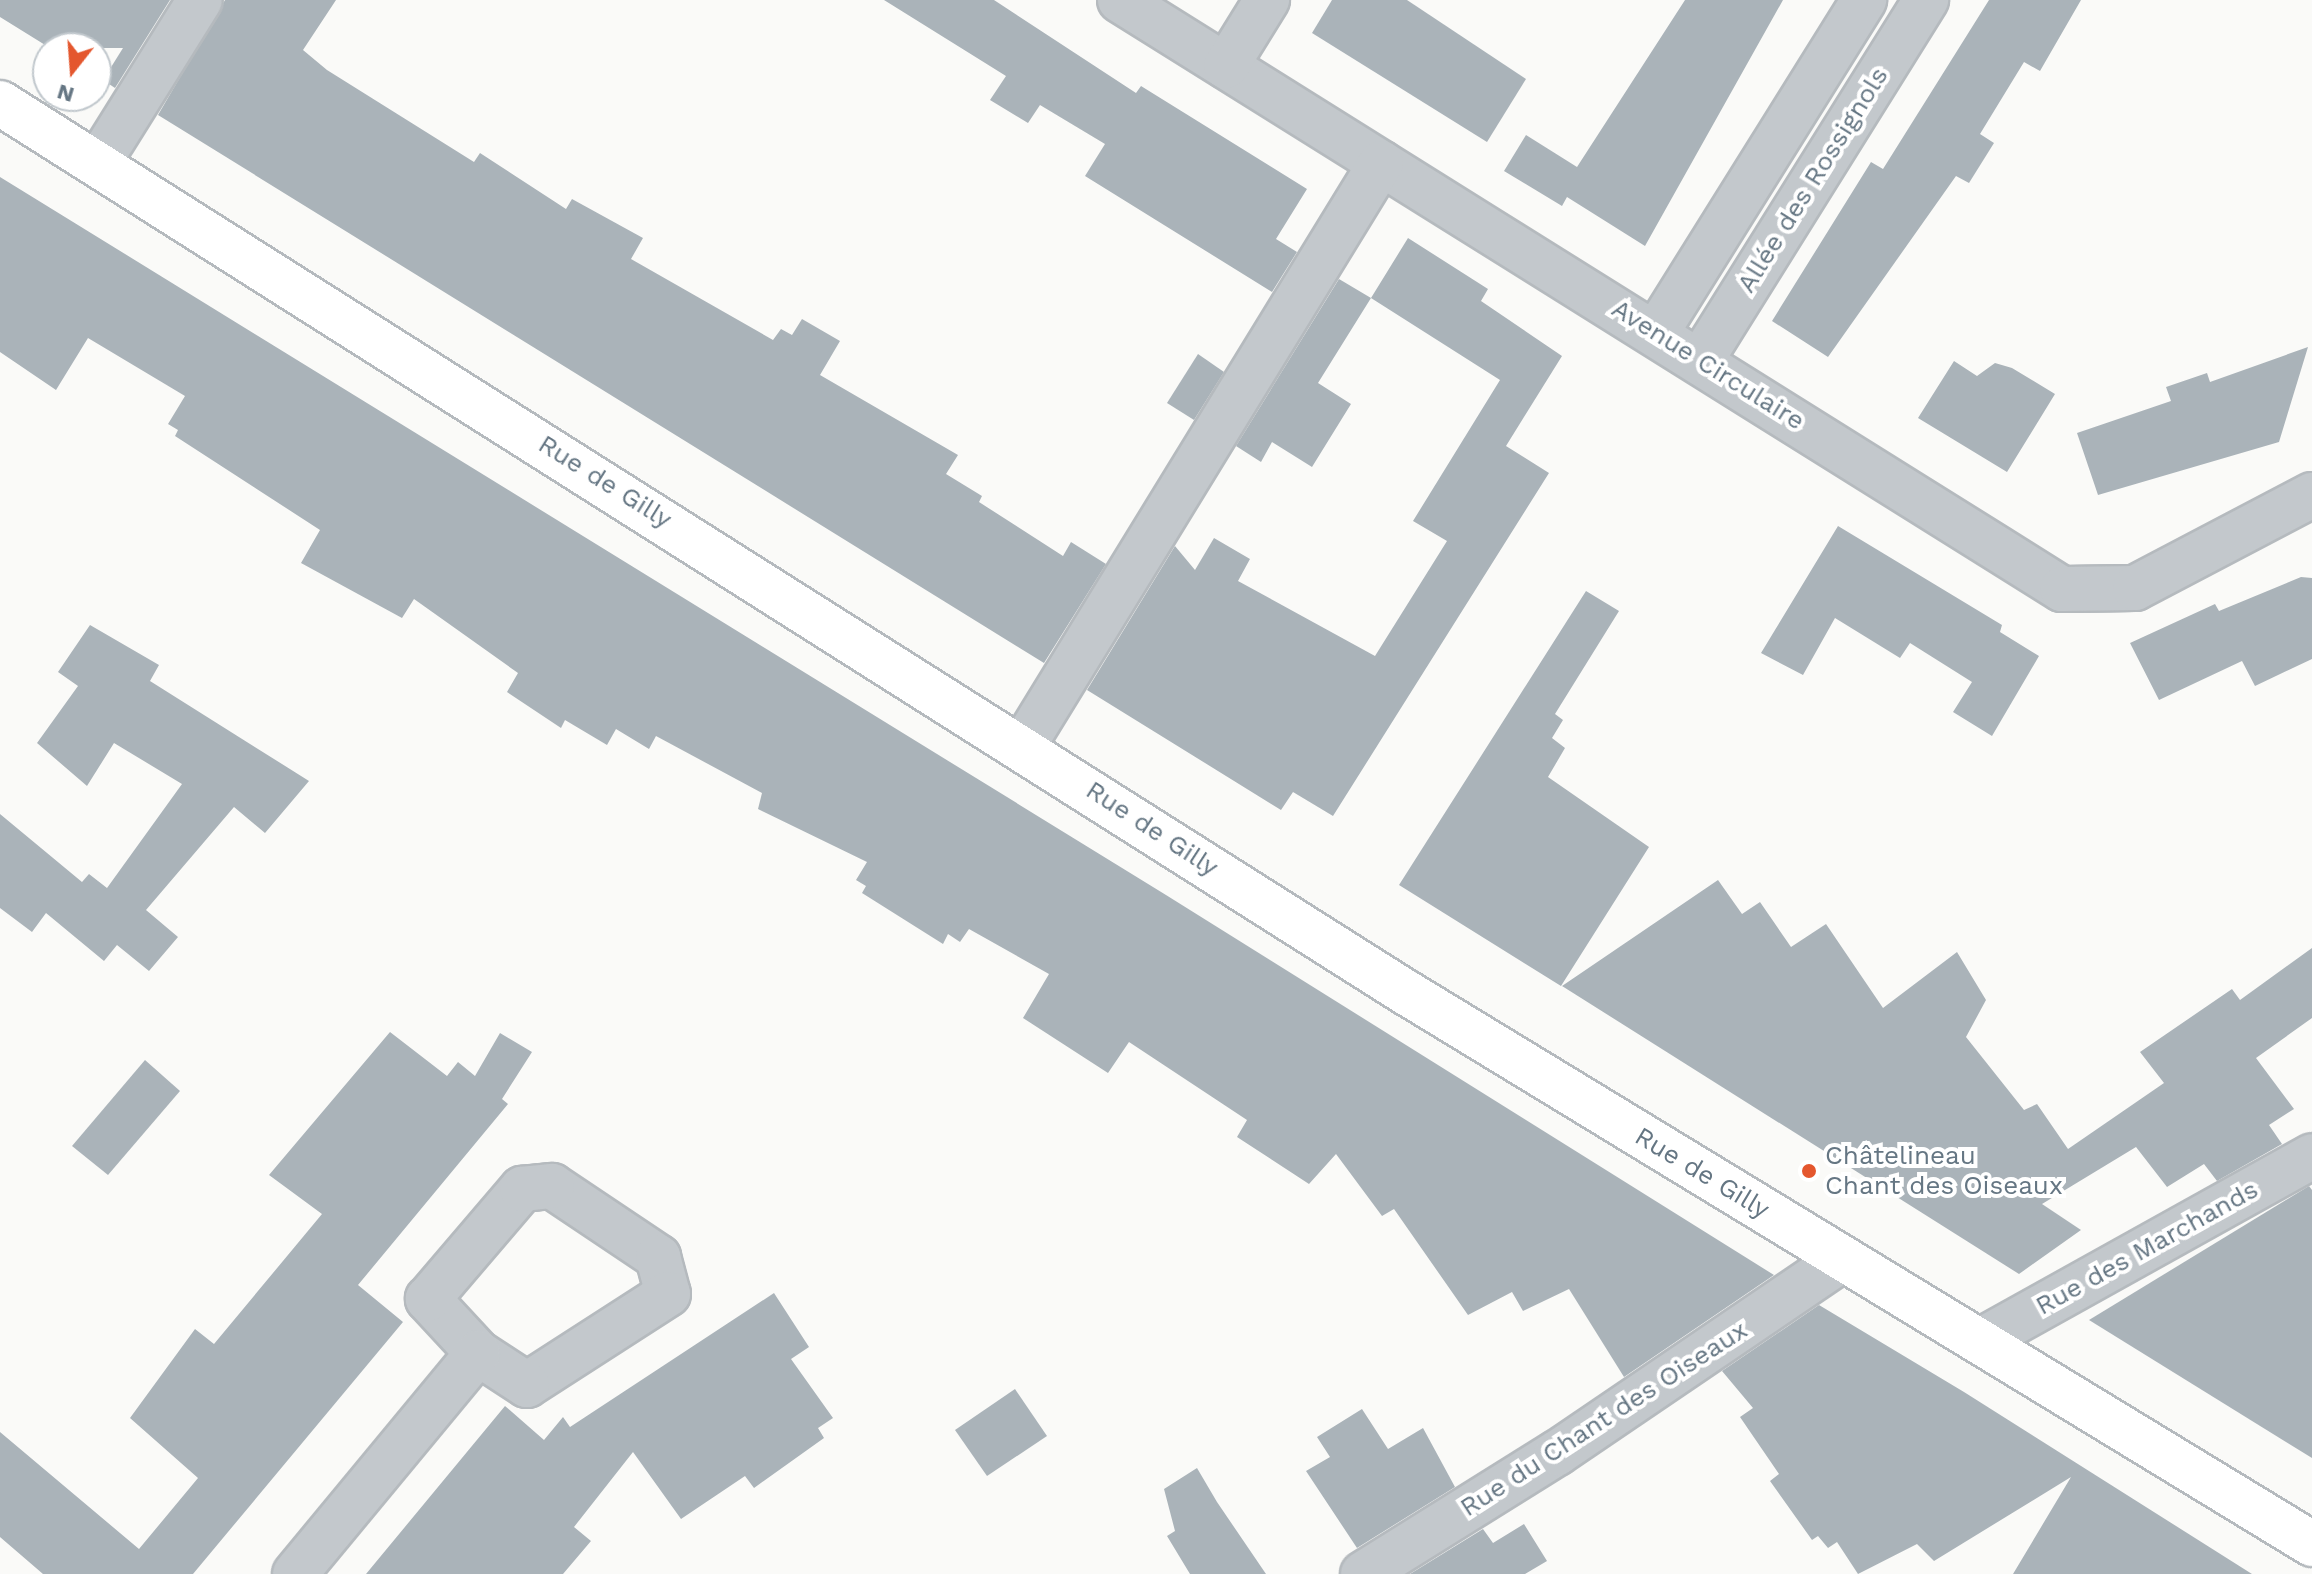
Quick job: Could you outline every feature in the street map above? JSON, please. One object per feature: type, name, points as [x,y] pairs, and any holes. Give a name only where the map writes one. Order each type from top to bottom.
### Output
[{"type":"main road","name":"Rue de Gilly","points":[[0,103],[1023,746],[1407,993],[1842,1259],[1982,1340],[2312,1544]]},
{"type":"street","points":[[98,163],[200,0]]},
{"type":"street","name":"Avenue Circulaire","points":[[1120,0],[1701,360],[2062,589],[2135,588],[2312,495]]},
{"type":"street","points":[[1226,66],[1267,0]]},
{"type":"street","name":"Allée des Rossignols","points":[[1656,333],[1864,0]]},
{"type":"street","name":"Allée des Rossignols","points":[[1701,360],[1926,0]]},
{"type":"street","points":[[1023,746],[1381,163]]},
{"type":"street","name":"Rue des Marchands","points":[[1982,1340],[2312,1156]]},
{"type":"street","points":[[552,1186],[658,1257],[668,1294],[527,1385],[478,1353],[428,1299],[522,1189],[552,1186]]},
{"type":"street","name":"Rue du Chant des Oiseaux","points":[[1363,1574],[1557,1453],[1842,1259]]},
{"type":"street","points":[[295,1574],[478,1353]]},
{"type":"building","points":[[0,0],[170,0],[115,88],[112,86],[112,66],[123,48],[112,48],[112,32],[32,32],[32,37],[0,17]]},
{"type":"building","points":[[225,0],[336,0],[303,50],[327,70],[474,162],[480,153],[566,209],[572,199],[643,238],[631,259],[773,340],[781,329],[792,335],[802,319],[840,341],[820,375],[958,455],[946,474],[982,496],[979,502],[1063,556],[1071,542],[1106,564],[1044,663],[158,115]]},
{"type":"building","points":[[884,0],[994,0],[1136,93],[1141,86],[1307,189],[1276,239],[1297,252],[1272,292],[1085,176],[1105,144],[1040,105],[1028,123],[990,100],[1006,76]]},
{"type":"building","points":[[1332,0],[1407,0],[1526,79],[1487,142],[1312,33]]},
{"type":"building","points":[[1685,0],[1783,0],[1645,246],[1567,197],[1562,206],[1504,171],[1526,135],[1577,167]]},
{"type":"building","points":[[1989,0],[2081,0],[2040,71],[2024,62],[1980,134],[1994,143],[1969,183],[1956,176],[1828,357],[1772,321],[1871,162],[1883,169]]},
{"type":"building","points":[[0,177],[1166,895],[1774,1275],[1624,1377],[1569,1289],[1523,1311],[1512,1292],[1468,1315],[1394,1209],[1382,1216],[1336,1154],[1309,1184],[1237,1137],[1247,1120],[1129,1042],[1108,1073],[1023,1018],[1049,974],[969,929],[960,942],[948,934],[943,944],[862,893],[866,886],[856,880],[867,862],[758,809],[762,793],[656,736],[649,749],[616,729],[607,745],[565,720],[561,728],[507,692],[518,673],[414,599],[402,618],[301,563],[320,530],[175,436],[178,430],[168,424],[185,396],[88,338],[56,390],[0,352]]},
{"type":"building","points":[[1408,238],[1488,289],[1481,301],[1562,356],[1506,446],[1549,473],[1333,816],[1293,792],[1281,810],[1087,690],[1175,546],[1195,570],[1214,538],[1250,559],[1238,581],[1375,656],[1447,541],[1413,521],[1500,380],[1371,298]]},
{"type":"building","points":[[1339,279],[1371,298],[1318,383],[1351,404],[1312,467],[1272,442],[1261,462],[1236,446]]},
{"type":"building","points":[[2308,347],[2279,442],[2098,495],[2077,433],[2171,401],[2166,387],[2207,373],[2210,382]]},
{"type":"building","points":[[1198,354],[1224,372],[1194,420],[1167,403]]},
{"type":"building","points":[[1954,361],[1977,376],[1995,363],[2012,368],[2055,394],[2007,472],[1918,418]]},
{"type":"building","points":[[1838,526],[2002,625],[2000,632],[2039,656],[1992,736],[1953,712],[1972,682],[1910,643],[1900,658],[1835,618],[1803,675],[1761,653]]},
{"type":"building","points":[[2301,577],[2312,578],[2312,659],[2255,686],[2242,661],[2159,700],[2130,643],[2215,604],[2219,611]]},
{"type":"building","points":[[1586,591],[1619,611],[1555,714],[1563,720],[1552,738],[1565,748],[1548,777],[1649,847],[1561,986],[1399,885]]},
{"type":"building","points":[[90,625],[159,665],[150,681],[309,781],[265,833],[234,807],[146,910],[178,937],[149,971],[117,945],[104,961],[46,913],[32,932],[0,908],[0,814],[82,882],[89,874],[107,888],[182,784],[114,743],[87,786],[37,743],[78,686],[58,672]]},
{"type":"building","points":[[1718,880],[1742,914],[1760,902],[1791,947],[1826,924],[1883,1008],[1957,952],[1986,1000],[1966,1037],[2024,1110],[2037,1104],[2068,1149],[2164,1083],[2140,1052],[2232,989],[2240,1000],[2312,948],[2312,1018],[2256,1058],[2294,1109],[2269,1125],[2282,1144],[2217,1181],[2204,1164],[2167,1187],[2136,1147],[2042,1204],[2081,1230],[2019,1274],[1562,986]]},
{"type":"building","points":[[390,1032],[447,1076],[458,1062],[475,1076],[500,1033],[532,1052],[502,1099],[508,1104],[358,1285],[403,1322],[193,1574],[43,1574],[0,1537],[0,1432],[139,1549],[198,1478],[130,1418],[195,1329],[214,1344],[322,1214],[269,1175]]},
{"type":"building","points":[[145,1060],[180,1091],[108,1175],[72,1146]]},
{"type":"building","points":[[2309,1186],[2312,1190],[2312,1458],[2089,1320]]},
{"type":"building","points":[[774,1293],[809,1347],[791,1359],[833,1418],[818,1428],[824,1438],[754,1488],[745,1476],[681,1519],[633,1452],[574,1527],[591,1541],[563,1574],[366,1574],[505,1406],[544,1440],[563,1417],[570,1427]]},
{"type":"building","points":[[1819,1305],[1964,1392],[2252,1574],[2013,1574],[2071,1477],[1934,1561],[1917,1544],[1858,1574],[1837,1542],[1828,1548],[1818,1536],[1812,1540],[1770,1481],[1779,1474],[1740,1417],[1753,1408],[1722,1371]]},
{"type":"building","points":[[1015,1389],[1047,1436],[987,1476],[955,1430]]},
{"type":"building","points":[[1362,1409],[1388,1449],[1423,1428],[1455,1487],[1357,1548],[1306,1471],[1330,1457],[1317,1437]]},
{"type":"building","points":[[1197,1468],[1266,1574],[1190,1574],[1167,1536],[1175,1531],[1164,1489]]},
{"type":"building","points":[[1524,1524],[1547,1561],[1525,1574],[1410,1574],[1483,1529],[1493,1543]]},
{"type":"place","name":"Châtelineau Chant des Oiseaux","points":[[1809,1171]]}]
